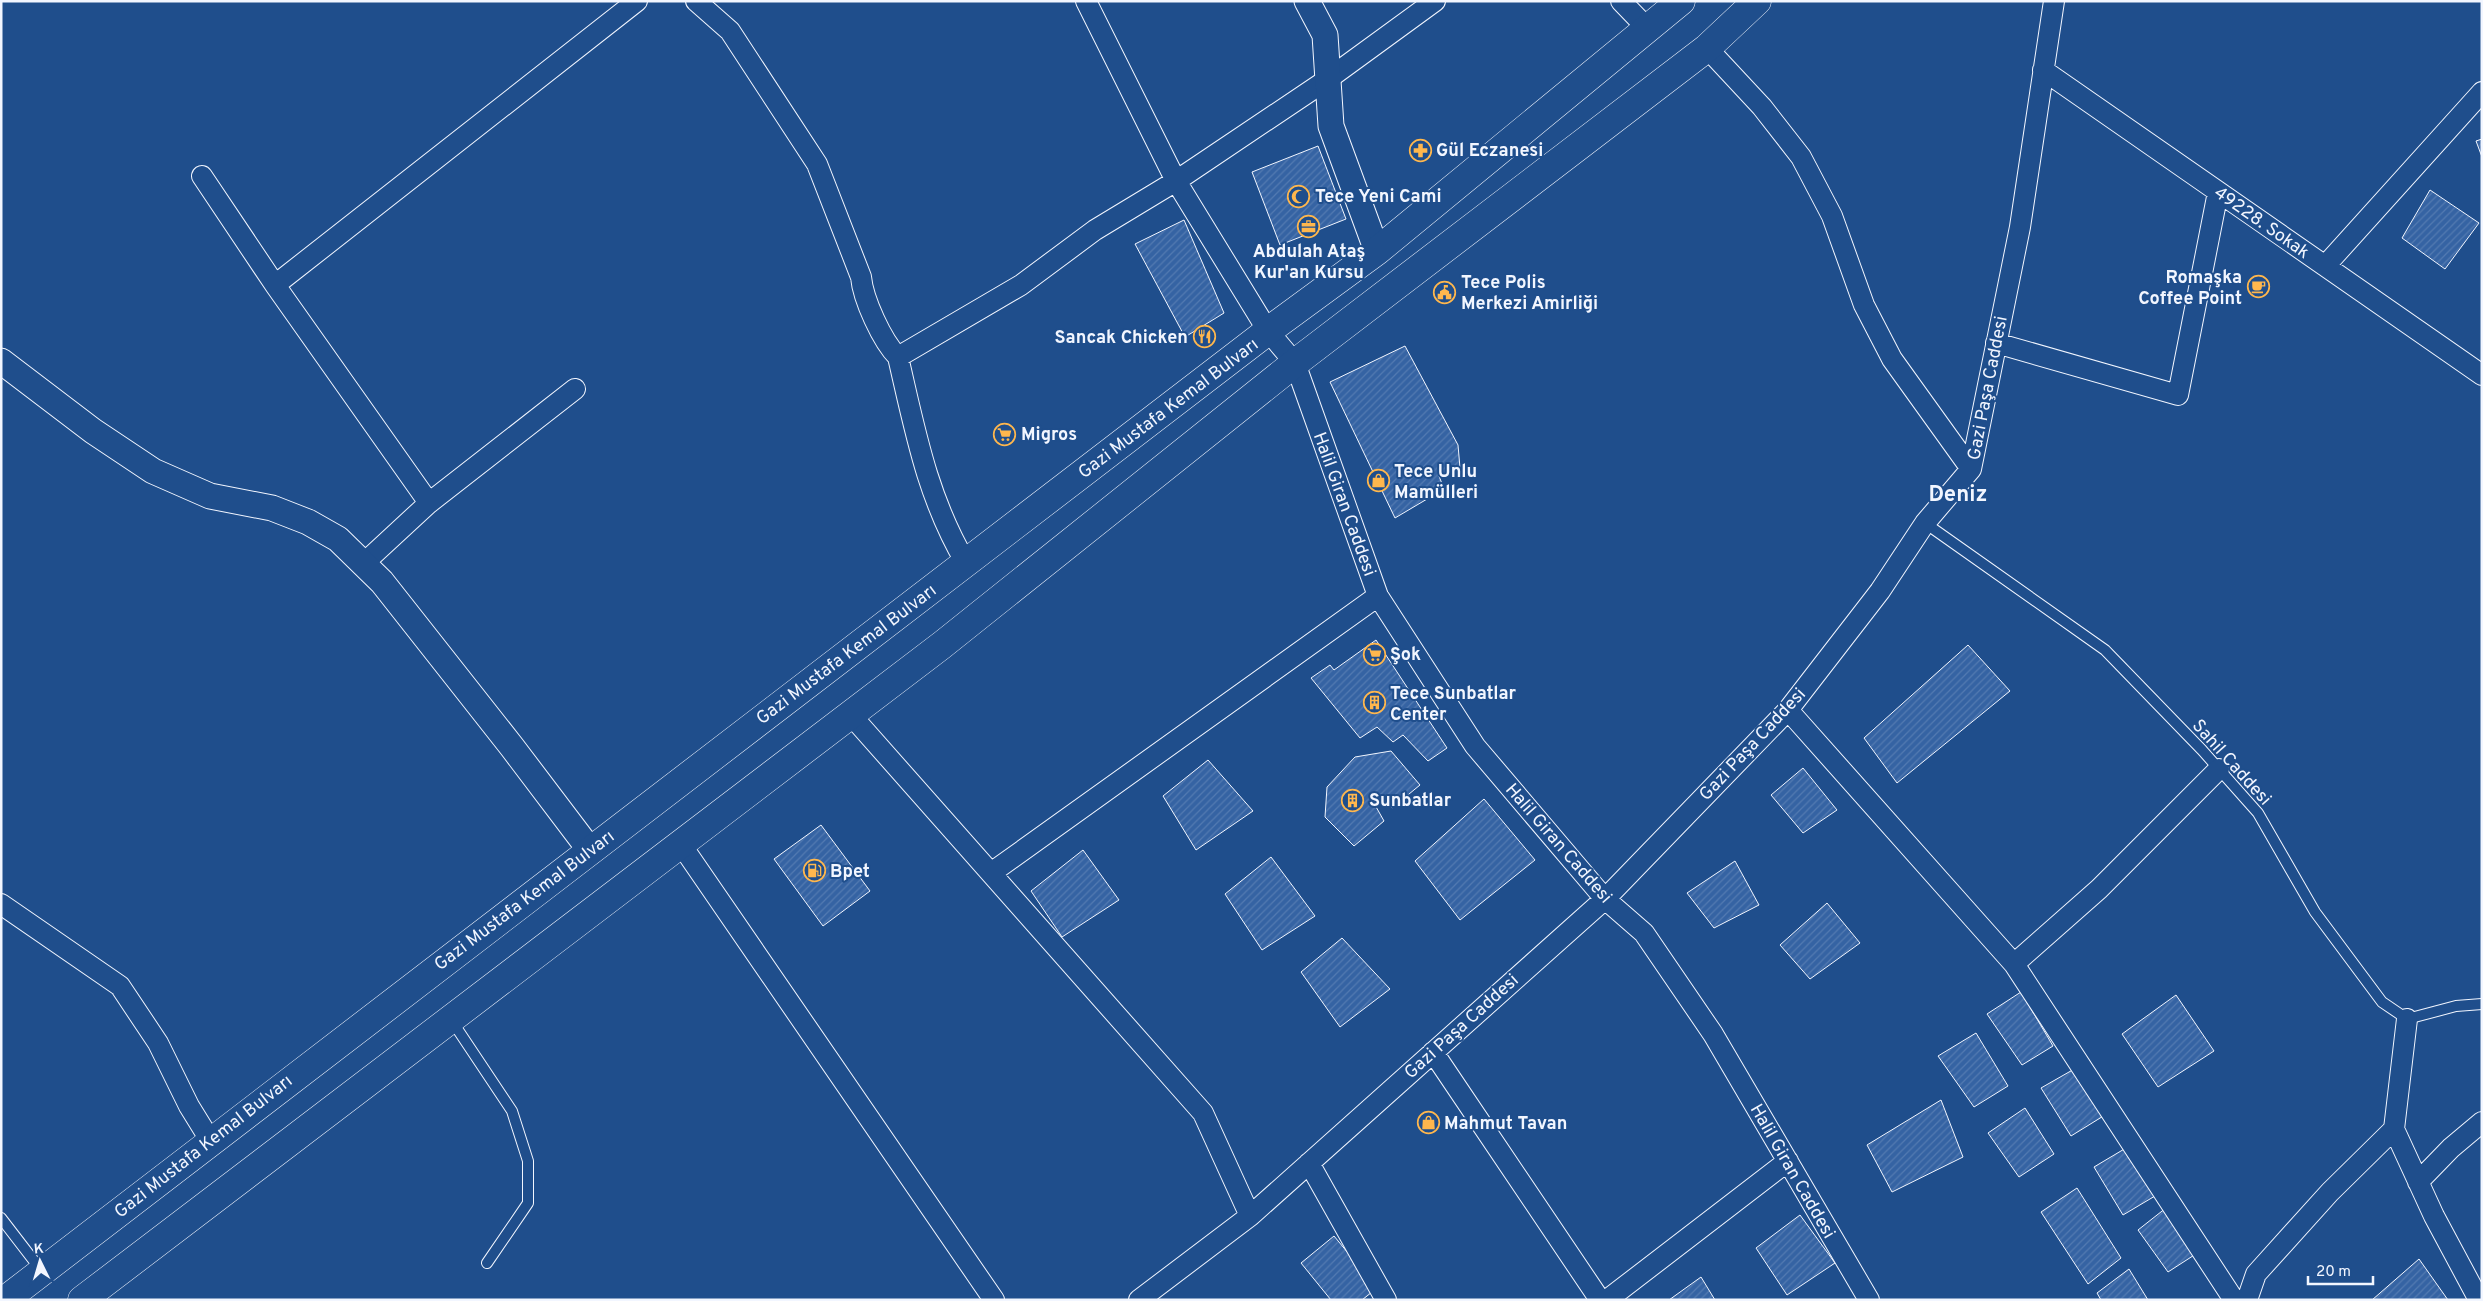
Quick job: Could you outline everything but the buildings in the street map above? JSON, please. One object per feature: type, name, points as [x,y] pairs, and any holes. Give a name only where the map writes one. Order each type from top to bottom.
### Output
[{"type":"highway","name":"Gazi Mustafa Kemal Bulvarı","points":[[5,1300],[210,1140],[1268,331],[1376,251],[1681,1]]},
{"type":"highway","points":[[82,1300],[949,639],[1295,363],[1708,48],[1757,1]]},
{"type":"street","points":[[275,285],[637,1]]},
{"type":"street","points":[[696,1],[730,31],[816,164],[861,277],[862,289],[889,348],[898,357],[927,479],[947,531],[966,563]]},
{"type":"street","points":[[1086,1],[1176,181],[1268,331],[1295,363]]},
{"type":"street","points":[[1307,1],[1325,36],[1331,126],[1376,251]]},
{"type":"street","points":[[898,357],[1021,285],[1095,230],[1176,181],[1328,79],[1435,1]]},
{"type":"street","points":[[1621,1],[1648,28]]},
{"type":"street","name":"Gazi Paşa Caddesi","points":[[1139,1300],[1250,1216],[1605,899],[1788,710],[1880,591],[1925,523],[1971,469],[2020,227],[2054,1]]},
{"type":"street","points":[[1708,48],[1762,107],[1801,157],[1832,216],[1864,305],[1892,359],[1971,469]]},
{"type":"street","name":"49228. Sokak","points":[[2043,70],[2482,375]]},
{"type":"street","points":[[2325,266],[2482,92]]},
{"type":"street","points":[[202,176],[275,285],[429,503]]},
{"type":"street","points":[[1996,343],[2178,395],[2218,192]]},
{"type":"street","points":[[1,360],[94,431],[153,471],[210,496],[272,508],[308,522],[338,539],[382,582],[512,747],[590,850]]},
{"type":"street","name":"Halil Giran Caddesi","points":[[1295,363],[1378,596],[1475,746],[1605,899],[1644,933],[1714,1034],[1868,1300]]},
{"type":"street","points":[[363,564],[429,503],[575,389]]},
{"type":"street","points":[[991,874],[1378,596]]},
{"type":"street","points":[[1788,710],[2014,964],[2234,1300]]},
{"type":"street","points":[[850,714],[1203,1113],[1250,1216]]},
{"type":"street","points":[[2014,964],[2099,889],[2219,769]]},
{"type":"street","points":[[680,843],[994,1300]]},
{"type":"street","points":[[1,904],[120,986],[158,1043],[189,1106],[210,1140]]},
{"type":"street","points":[[2407,1019],[2394,1129],[2418,1182],[2475,1276],[2479,1300]]},
{"type":"street","points":[[1433,1052],[1600,1300]]},
{"type":"street","points":[[2418,1182],[2451,1148],[2482,1122]]},
{"type":"street","points":[[2247,1300],[2256,1274],[2330,1192],[2394,1129]]},
{"type":"street","points":[[1608,1300],[1788,1161]]},
{"type":"street","points":[[1309,1163],[1386,1300]]},
{"type":"lane","name":"Sahil Caddesi","points":[[1925,523],[2105,650],[2219,769],[2258,813],[2315,912],[2382,1002],[2407,1019]]},
{"type":"lane","points":[[2407,1019],[2456,1006],[2482,1004]]},
{"type":"lane","points":[[450,1018],[512,1111],[528,1161],[528,1203],[487,1263]]},
{"type":"lane","points":[[1,1218],[42,1271]]},
{"type":"place","name":"Gül Eczanesi","points":[[1420,150]]},
{"type":"place","name":"Tece Yeni Cami","points":[[1299,196]]},
{"type":"place","name":"Abdulah Ataş Kur'an Kursu","points":[[1309,226]]},
{"type":"place","name":"Romaşka Coffee Point","points":[[2258,287]]},
{"type":"place","name":"Tece Polis Merkezi Amirliği","points":[[1445,292]]},
{"type":"place","name":"Sancak Chicken","points":[[1204,337]]},
{"type":"place","name":"Migros","points":[[1005,434]]},
{"type":"place","name":"Tece Unlu Mamülleri","points":[[1378,481]]},
{"type":"place","name":"Şok","points":[[1374,654]]},
{"type":"place","name":"Tece Sunbatlar Center","points":[[1374,703]]},
{"type":"place","name":"Sunbatlar","points":[[1353,800]]},
{"type":"place","name":"Bpet","points":[[814,871]]},
{"type":"place","name":"Mahmut Tavan","points":[[1428,1123]]},
{"type":"district","name":"Deniz","points":[[1958,493]]}]
